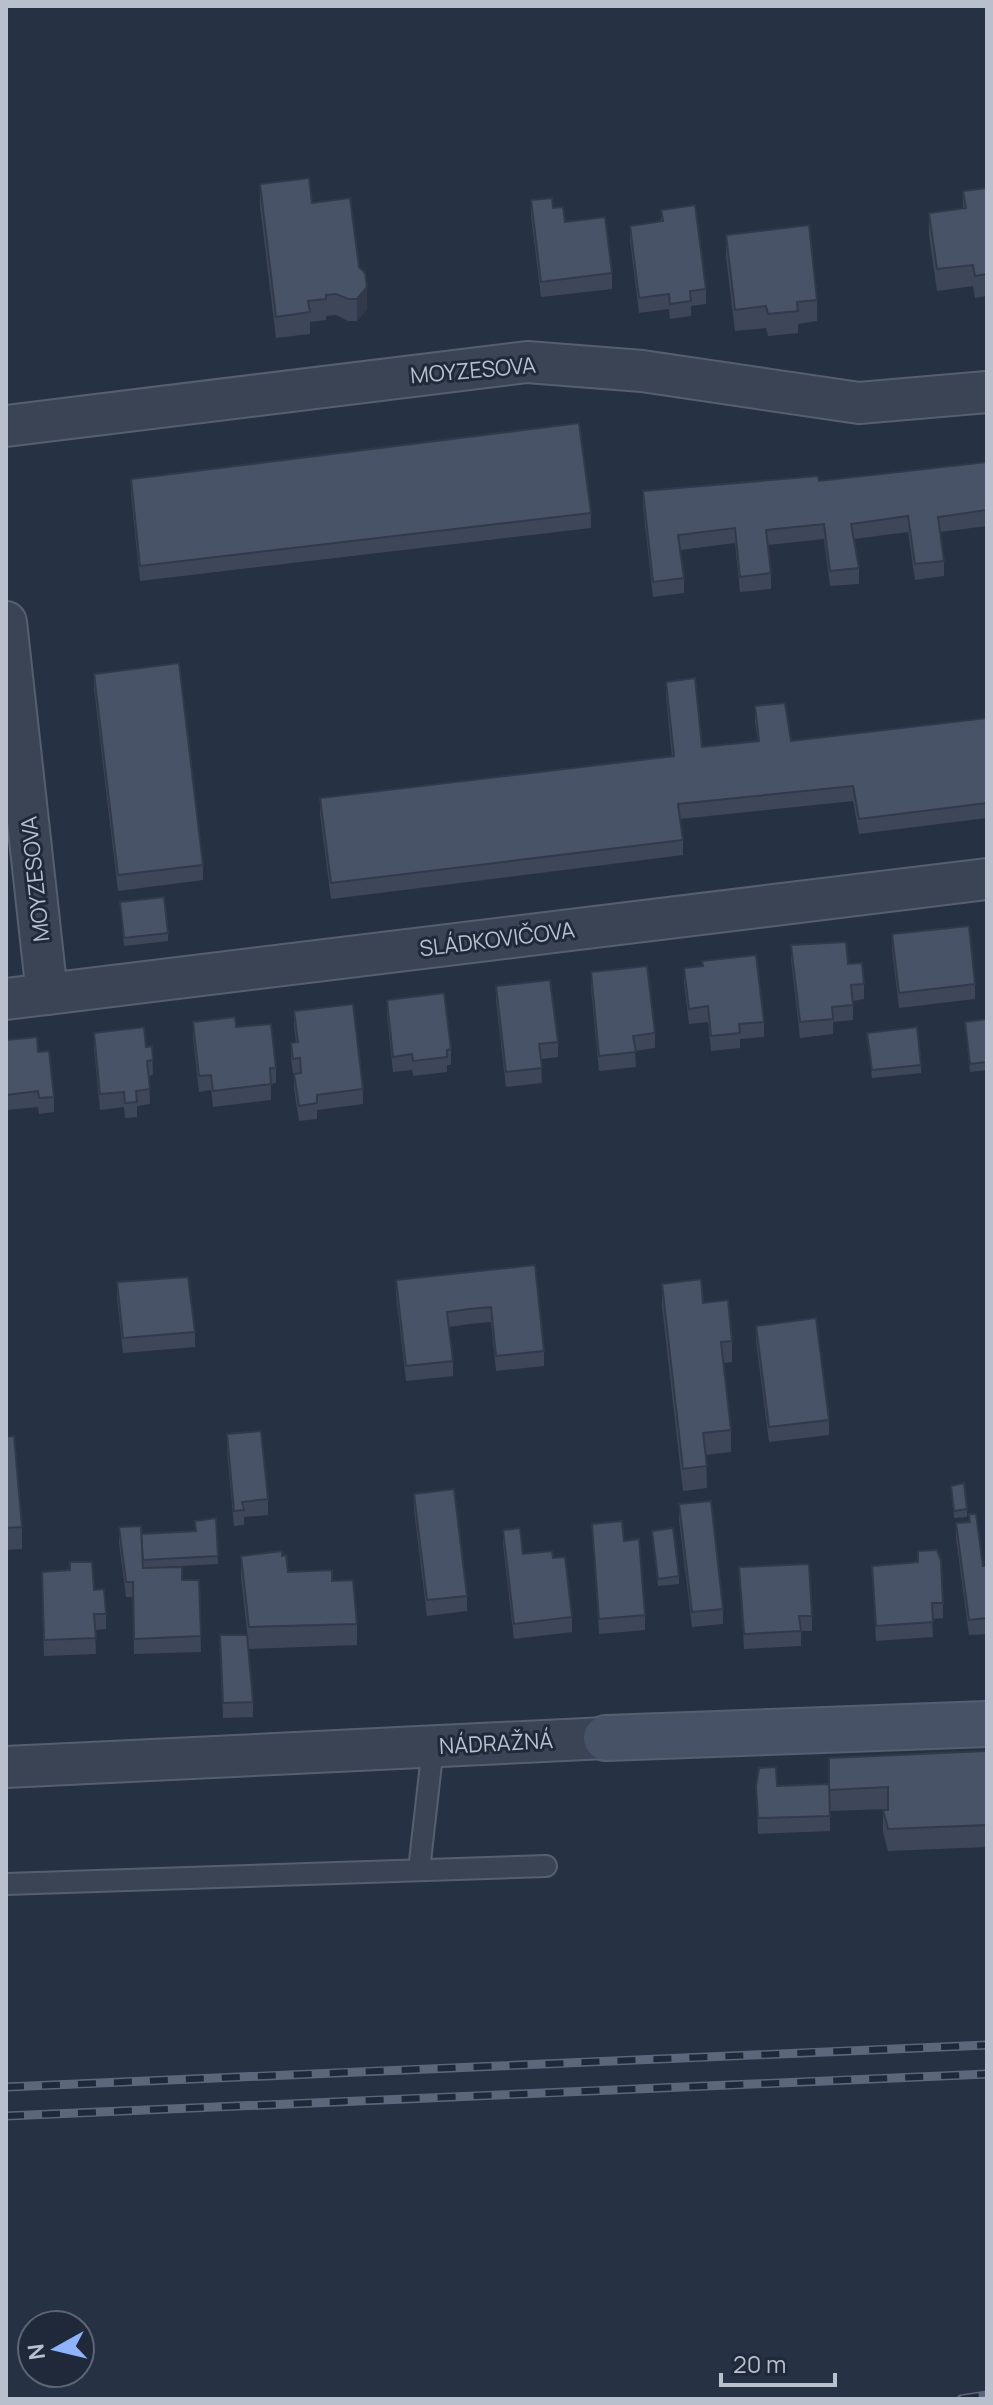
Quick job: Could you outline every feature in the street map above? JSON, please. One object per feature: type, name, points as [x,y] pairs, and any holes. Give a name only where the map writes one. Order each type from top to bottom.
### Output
[{"type":"street","name":"MOYZESOVA","points":[[6,426],[527,362],[642,371],[859,403],[987,392]]},
{"type":"street","name":"MOYZESOVA","points":[[6,622],[47,994]]},
{"type":"street","name":"SLÁDKOVIČOVA","points":[[6,999],[987,879]]},
{"type":"street","name":"NÁDRAŽNÁ","points":[[6,1767],[606,1738],[987,1724]]},
{"type":"lane","points":[[419,1870],[433,1746]]},
{"type":"lane","points":[[6,1884],[546,1866]]},
{"type":"building","points":[[309,178],[312,203],[350,198],[359,267],[365,273],[367,287],[357,299],[326,295],[326,299],[308,301],[310,312],[276,317],[260,184]]},
{"type":"building","points":[[987,188],[987,274],[975,276],[973,265],[937,269],[929,213],[966,208],[963,191]]},
{"type":"building","points":[[552,198],[553,208],[563,207],[565,222],[605,217],[612,273],[541,282],[531,200]]},
{"type":"building","points":[[695,205],[706,289],[690,291],[691,301],[670,304],[669,294],[639,298],[630,226],[663,221],[661,210]]},
{"type":"building","points":[[809,225],[817,300],[797,302],[798,311],[768,314],[766,306],[735,310],[726,235]]},
{"type":"building","points":[[579,423],[591,513],[140,566],[131,479]]},
{"type":"building","points":[[987,462],[987,510],[938,517],[944,561],[915,564],[908,516],[851,524],[859,568],[830,571],[824,524],[766,530],[771,573],[740,577],[735,528],[678,535],[684,578],[653,582],[643,491],[818,476],[819,481]]},
{"type":"building","points":[[179,663],[203,865],[118,875],[94,674]]},
{"type":"building","points":[[695,678],[702,747],[759,741],[755,706],[785,703],[791,741],[987,718],[987,803],[859,819],[853,786],[678,804],[683,840],[331,883],[320,798],[674,756],[666,682]]},
{"type":"building","points":[[164,897],[168,933],[124,938],[120,902]]},
{"type":"building","points":[[969,926],[975,984],[899,993],[892,934]]},
{"type":"building","points":[[846,942],[848,964],[862,963],[864,984],[851,985],[853,1005],[832,1007],[833,1019],[800,1022],[791,945]]},
{"type":"building","points":[[756,955],[764,1022],[739,1024],[740,1033],[711,1036],[708,1006],[689,1009],[684,968],[703,966],[702,961]]},
{"type":"building","points":[[647,966],[655,1033],[633,1036],[636,1052],[599,1056],[591,972]]},
{"type":"building","points":[[550,980],[558,1042],[539,1044],[542,1068],[506,1072],[496,986]]},
{"type":"building","points":[[444,993],[451,1049],[447,1050],[447,1057],[413,1061],[412,1054],[393,1057],[387,1000]]},
{"type":"building","points":[[353,1004],[363,1089],[317,1095],[317,1103],[299,1106],[294,1074],[301,1073],[300,1058],[293,1059],[291,1043],[298,1042],[294,1011]]},
{"type":"building","points":[[235,1017],[236,1027],[271,1024],[276,1068],[270,1068],[271,1084],[213,1091],[211,1075],[199,1076],[193,1022]]},
{"type":"building","points":[[987,1019],[987,1062],[970,1064],[965,1022]]},
{"type":"building","points":[[144,1027],[146,1047],[152,1046],[153,1060],[147,1061],[150,1089],[136,1091],[137,1102],[125,1103],[124,1092],[100,1094],[94,1033]]},
{"type":"building","points":[[917,1027],[921,1065],[872,1070],[867,1033]]},
{"type":"building","points":[[37,1037],[38,1052],[49,1051],[54,1097],[39,1098],[38,1091],[6,1095],[6,1040]]},
{"type":"building","points":[[535,1265],[544,1351],[496,1356],[491,1307],[469,1309],[447,1312],[453,1361],[406,1366],[396,1280]]},
{"type":"building","points":[[188,1277],[195,1332],[123,1338],[117,1282]]},
{"type":"building","points":[[701,1279],[703,1303],[728,1300],[732,1341],[721,1342],[731,1430],[703,1433],[707,1466],[683,1469],[662,1284]]},
{"type":"building","points":[[816,1318],[829,1420],[769,1427],[756,1326]]},
{"type":"building","points":[[261,1431],[268,1499],[242,1502],[244,1510],[234,1511],[227,1434]]},
{"type":"building","points":[[14,1436],[22,1527],[6,1528],[6,1437]]},
{"type":"building","points":[[964,1483],[967,1509],[954,1511],[951,1486]]},
{"type":"building","points":[[454,1489],[467,1596],[427,1600],[414,1494]]},
{"type":"building","points":[[711,1501],[723,1609],[692,1612],[679,1504]]},
{"type":"building","points":[[969,1514],[976,1514],[983,1566],[987,1566],[987,1618],[969,1620],[956,1523],[970,1522]]},
{"type":"building","points":[[216,1518],[218,1556],[143,1560],[141,1534],[196,1531],[195,1521]]},
{"type":"building","points":[[622,1521],[624,1541],[639,1539],[645,1615],[599,1619],[592,1524]]},
{"type":"building","points":[[141,1526],[143,1568],[182,1567],[182,1580],[199,1580],[201,1636],[134,1639],[133,1582],[126,1582],[119,1527]]},
{"type":"building","points":[[520,1528],[523,1554],[552,1551],[553,1558],[565,1557],[572,1617],[514,1624],[503,1530]]},
{"type":"building","points":[[673,1528],[679,1576],[658,1579],[652,1531]]},
{"type":"building","points":[[937,1550],[941,1561],[943,1603],[932,1603],[933,1622],[876,1626],[872,1566],[918,1562],[918,1551]]},
{"type":"building","points":[[282,1551],[282,1556],[286,1555],[288,1572],[332,1570],[332,1581],[353,1580],[357,1624],[249,1627],[241,1556]]},
{"type":"building","points":[[70,1562],[92,1562],[94,1590],[104,1589],[106,1614],[94,1614],[96,1638],[44,1640],[42,1572],[70,1570]]},
{"type":"building","points":[[809,1564],[812,1616],[799,1616],[801,1631],[744,1634],[739,1567]]},
{"type":"building","points":[[220,1635],[247,1635],[253,1702],[223,1703]]},
{"type":"building","points":[[987,1751],[987,1825],[888,1829],[883,1810],[888,1810],[888,1787],[829,1790],[829,1758]]},
{"type":"building","points":[[776,1767],[777,1786],[829,1784],[830,1816],[758,1818],[756,1786],[759,1768]]},
{"type":"railway","points":[[6,2087],[987,2045]]},
{"type":"railway","points":[[6,2116],[987,2074]]},
{"type":"railway","points":[[961,2399],[987,2395]]}]
